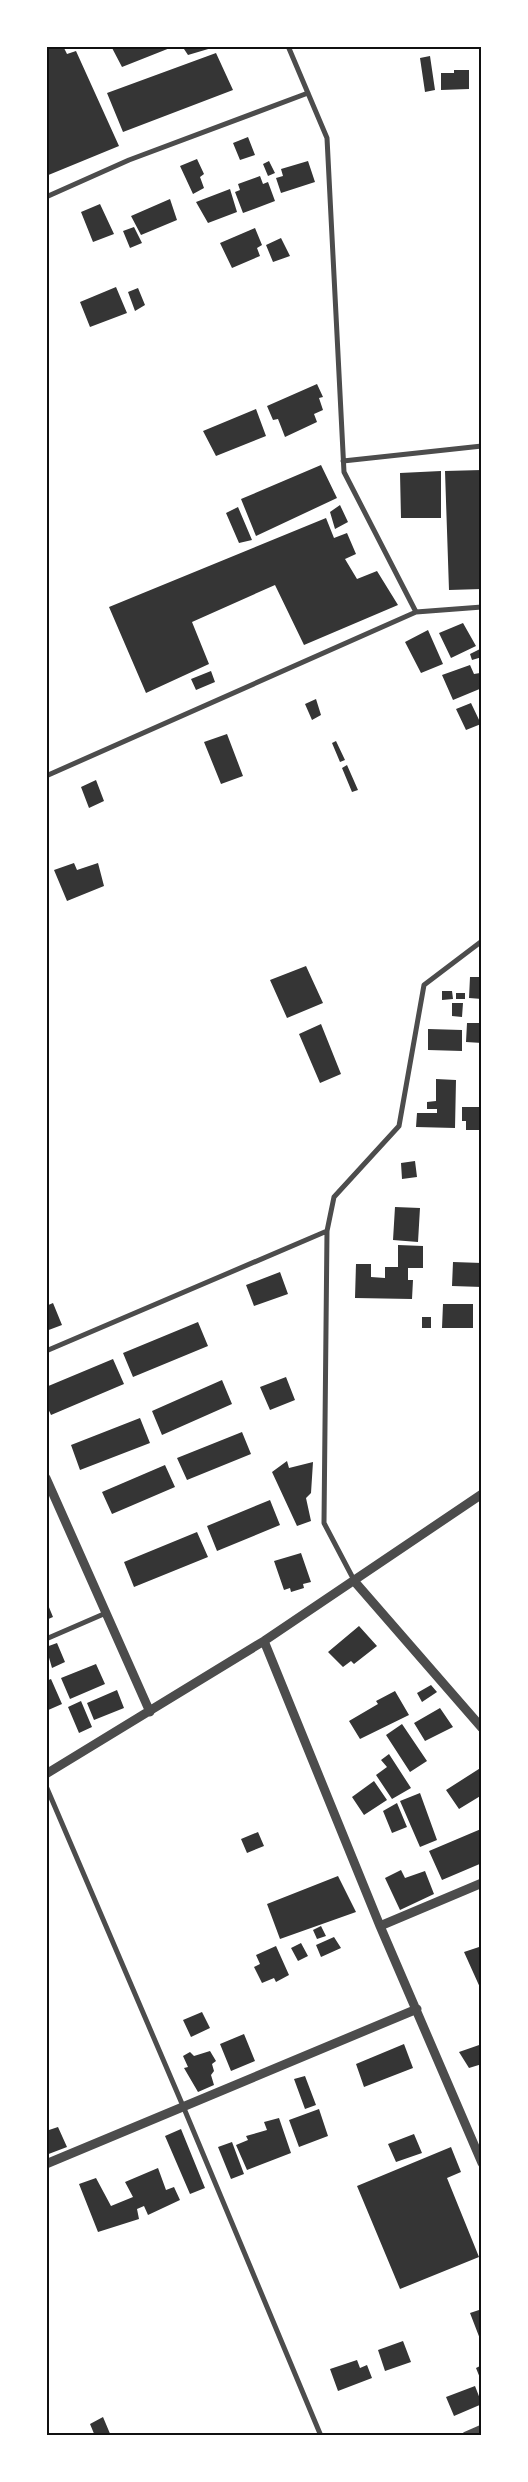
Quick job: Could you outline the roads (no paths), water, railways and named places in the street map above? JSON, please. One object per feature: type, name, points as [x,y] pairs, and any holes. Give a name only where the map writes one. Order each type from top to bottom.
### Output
[{"type":"street","points":[[288,46],[327,138],[344,472],[416,612]]},
{"type":"street","points":[[46,197],[129,160],[308,93]]},
{"type":"street","points":[[343,461],[482,446]]},
{"type":"street","points":[[46,776],[416,612],[482,607]]},
{"type":"street","points":[[482,941],[424,985],[399,1126],[334,1197],[327,1230],[324,1523],[355,1582],[482,1728]]},
{"type":"street","points":[[46,1351],[327,1230]]},
{"type":"street","points":[[46,1478],[150,1712]]},
{"type":"street","points":[[46,1774],[264,1642],[482,1494]]},
{"type":"street","points":[[46,1639],[106,1613]]},
{"type":"street","points":[[264,1642],[380,1926],[482,2163]]},
{"type":"street","points":[[46,1786],[184,2106],[321,2436]]},
{"type":"street","points":[[380,1926],[482,1883]]},
{"type":"street","points":[[46,2164],[417,2009]]},
{"type":"street","points":[[466,2436],[482,2429]]}]
